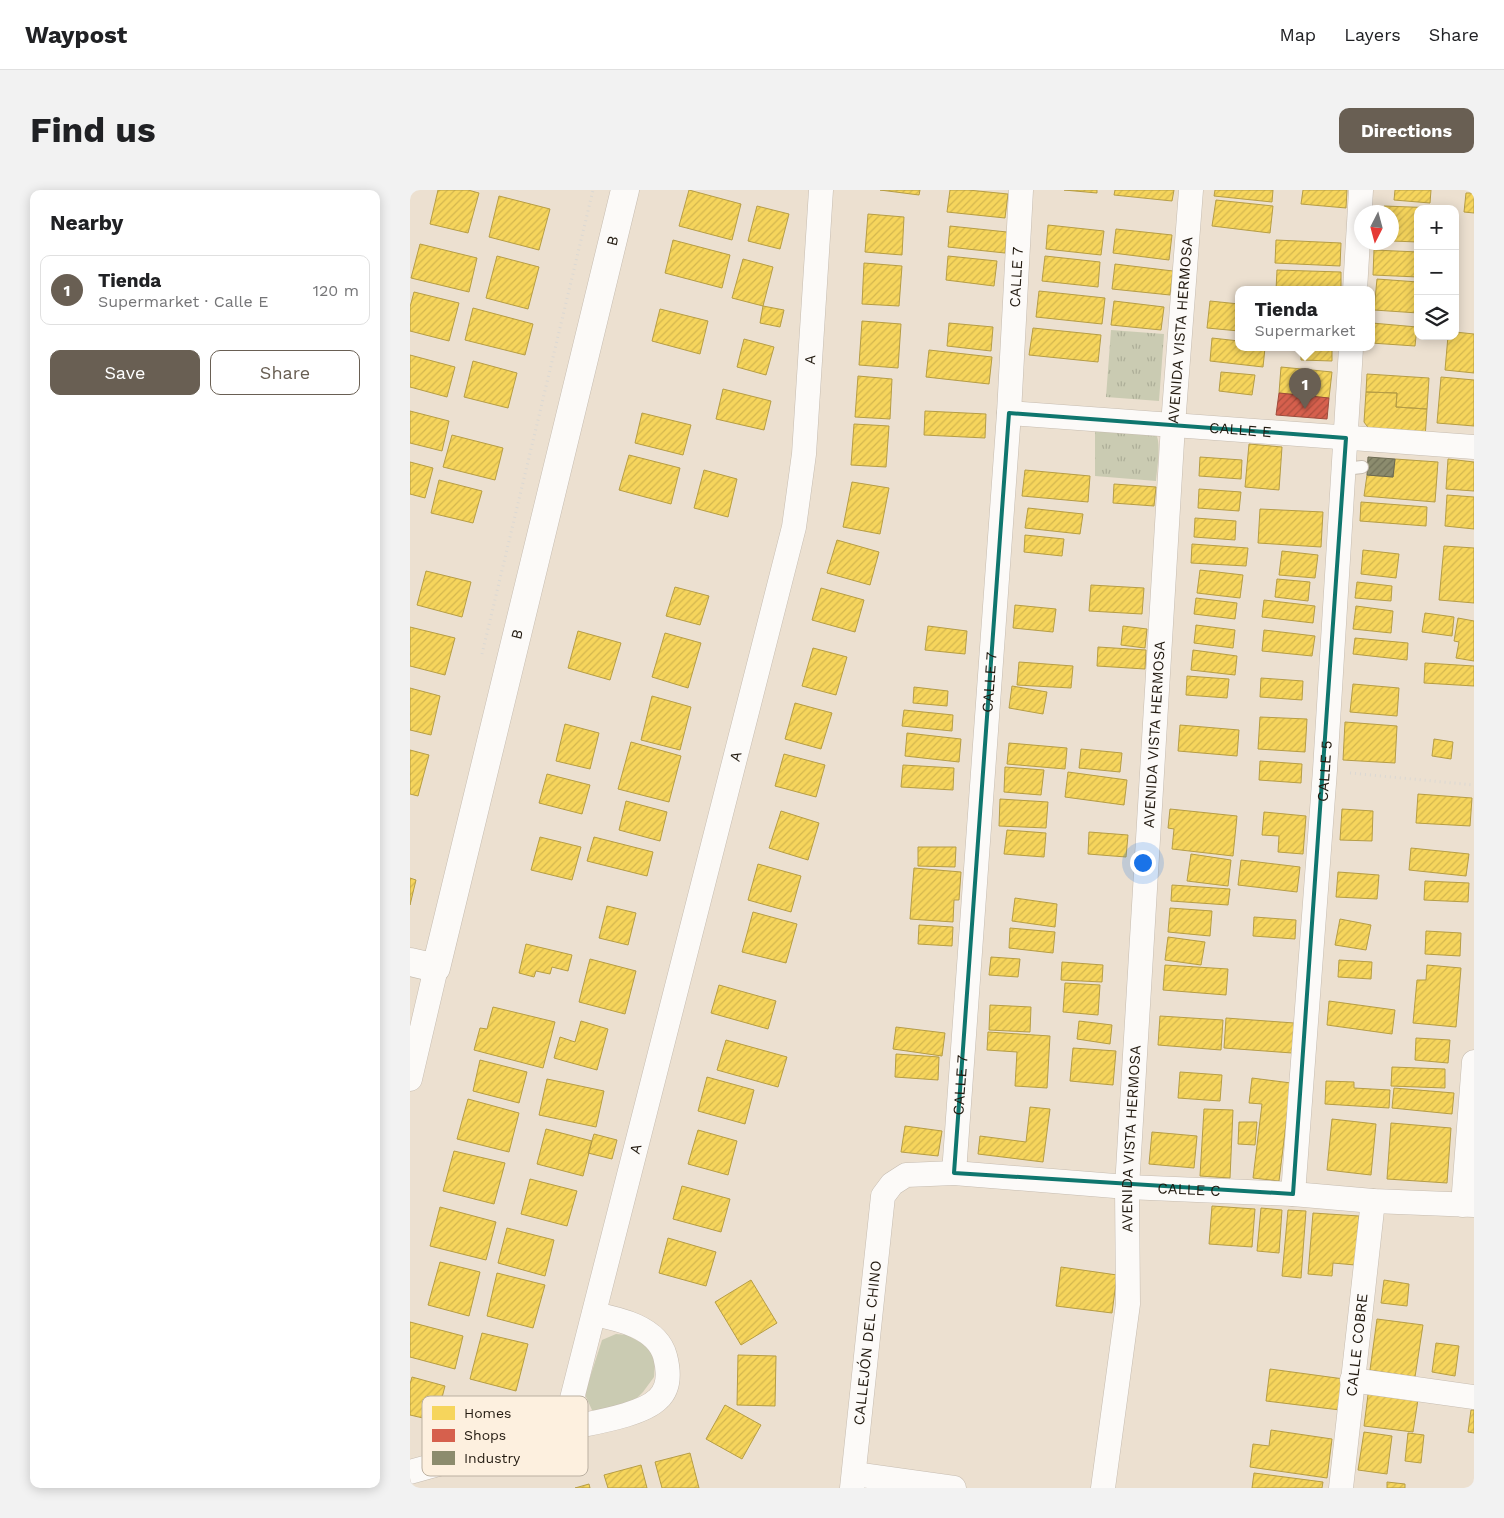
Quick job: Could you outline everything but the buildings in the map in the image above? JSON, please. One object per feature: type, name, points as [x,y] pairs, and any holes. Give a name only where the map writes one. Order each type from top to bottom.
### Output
[{"type":"street","name":"B","points":[[410,1079],[625,190]]},
{"type":"street","name":"A","points":[[573,1396],[794,527],[804,445],[821,190]]},
{"type":"street","name":"CALLE 7","points":[[954,1173],[1009,413],[1021,190]]},
{"type":"street","name":"AVENIDA VISTA HERMOSA","points":[[1104,1488],[1128,1304],[1127,1187],[1173,425],[1191,190]]},
{"type":"street","points":[[1355,286],[1361,190]]},
{"type":"street","name":"CALLE 5","points":[[1293,1194],[1325,770],[1353,468],[1346,438],[1351,351]]},
{"type":"street","name":"CALLE E","points":[[1009,413],[1474,447]]},
{"type":"street","points":[[410,962],[436,968]]},
{"type":"street","points":[[1469,1205],[1474,1062]]},
{"type":"street","name":"CALLE C","points":[[883,1196],[892,1184],[906,1175],[954,1173],[1127,1187],[1293,1194],[1373,1201],[1469,1205]]},
{"type":"street","name":"CALLEJÓN DEL CHINO","points":[[853,1481],[883,1196]]},
{"type":"street","name":"CALLE COBRE","points":[[1341,1488],[1373,1201]]},
{"type":"street","points":[[588,1424],[643,1410],[659,1399],[667,1386],[668,1374],[665,1354],[654,1337],[622,1320],[594,1314]]},
{"type":"street","points":[[1352,1380],[1474,1397]]},
{"type":"street","points":[[853,1481],[954,1488]]},
{"type":"path","points":[[482,654],[593,190]]},
{"type":"path","points":[[1325,770],[1474,785]]},
{"type":"highlighted area","points":[[1009,413],[1346,438],[1293,1194],[954,1173]]},
{"type":"green space","points":[[1111,330],[1164,334],[1159,401],[1106,397]]},
{"type":"green space","points":[[1095,430],[1155,433],[1159,449],[1156,481],[1095,476]]},
{"type":"green space","points":[[616,1334],[627,1335],[647,1346],[655,1360],[654,1377],[631,1404],[601,1414],[592,1410],[588,1396],[586,1396],[586,1390],[602,1340]]},
{"type":"place","name":"Tienda","points":[[1305,409]]}]
